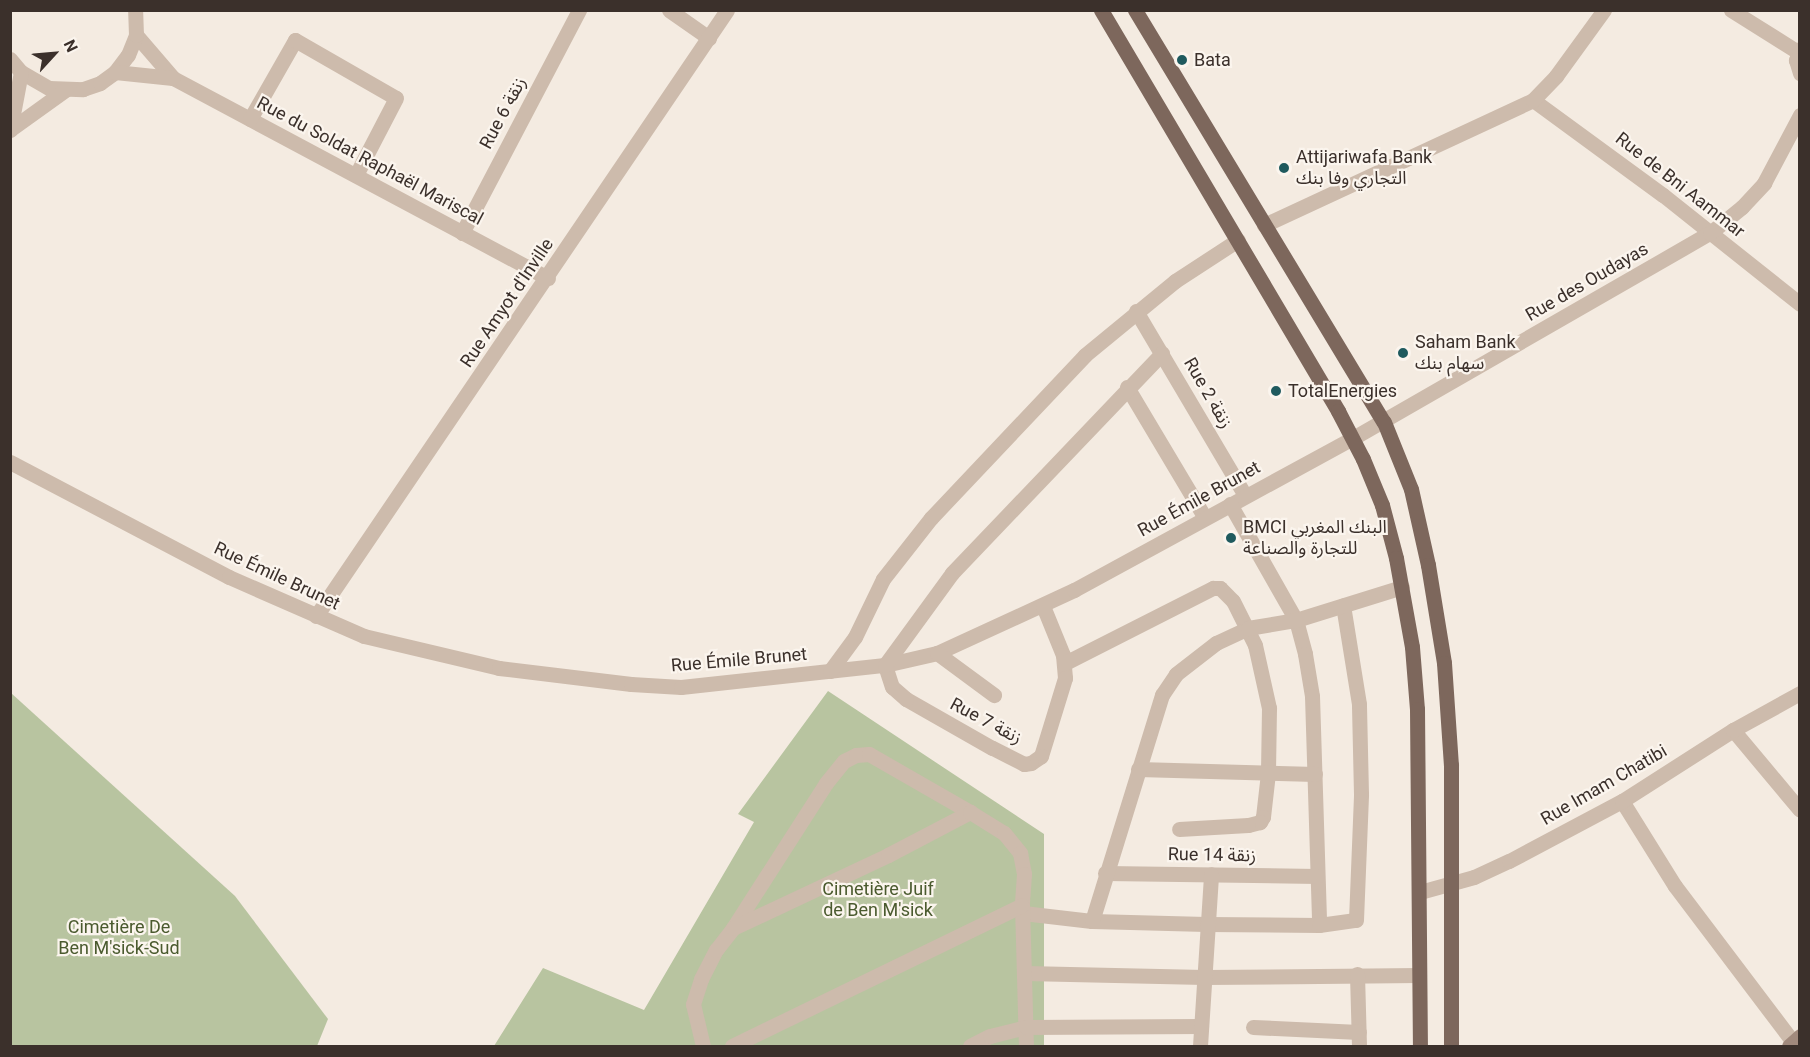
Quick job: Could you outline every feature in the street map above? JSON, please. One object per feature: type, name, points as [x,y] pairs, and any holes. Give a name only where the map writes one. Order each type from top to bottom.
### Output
[{"type":"main road","points":[[1101,10],[1353,438],[1382,505],[1402,587],[1412,647],[1417,709],[1420,1047]]},
{"type":"main road","points":[[1135,10],[1384,422],[1411,489],[1428,565],[1444,663],[1451,765],[1451,1047]]},
{"type":"street","points":[[10,59],[21,72],[42,85],[65,90],[83,89],[115,72],[128,55],[136,34],[135,10]]},
{"type":"street","name":"Rue 6 زنقة","points":[[462,233],[579,10]]},
{"type":"street","points":[[669,10],[710,38]]},
{"type":"street","name":"Rue Amyot d'Inville","points":[[316,616],[548,278],[727,10]]},
{"type":"street","points":[[1264,225],[1533,100],[1557,76],[1604,10]]},
{"type":"street","points":[[1731,10],[1799,50],[1796,60],[1800,73]]},
{"type":"street","name":"Rue du Soldat Raphaël Mariscal","points":[[136,34],[173,78],[548,278]]},
{"type":"street","points":[[250,119],[295,40],[396,98],[356,175]]},
{"type":"street","points":[[11,130],[21,72]]},
{"type":"street","name":"Rue du Soldat Raphaël Mariscal","points":[[115,72],[173,78]]},
{"type":"street","points":[[11,130],[65,90]]},
{"type":"street","name":"Rue de Bni Aammar","points":[[1533,100],[1617,160],[1800,304]]},
{"type":"street","name":"Rue des Oudayas","points":[[1353,438],[1710,233],[1742,207],[1764,183],[1800,116]]},
{"type":"street","points":[[830,671],[855,637],[883,579],[931,518],[1085,355],[1175,281],[1238,240]]},
{"type":"street","name":"Rue 2 زنقة","points":[[1136,311],[1245,495]]},
{"type":"street","points":[[885,665],[952,573],[1127,387],[1162,353]]},
{"type":"street","points":[[1127,387],[1205,518]]},
{"type":"street","name":"Rue Émile Brunet","points":[[10,462],[229,577],[364,636],[499,668],[631,684],[681,687],[885,665],[937,653],[1043,606],[1353,438]]},
{"type":"street","points":[[1230,504],[1296,620],[1312,696],[1319,925]]},
{"type":"street","points":[[1092,921],[1162,695],[1176,674],[1216,644],[1248,628],[1296,620],[1402,587]]},
{"type":"street","points":[[1065,663],[1213,588],[1220,588],[1226,592],[1248,628],[1265,682],[1269,708],[1268,773],[1263,817],[1260,822],[1248,825],[1179,829]]},
{"type":"street","points":[[732,1047],[1022,909],[1092,921],[1319,925],[1354,921],[1357,918],[1361,783],[1359,705],[1354,663],[1342,605]]},
{"type":"street","name":"Rue 7 زنقة","points":[[885,665],[892,687],[906,699],[1024,764],[1031,763],[1041,756],[1065,678],[1065,663],[1043,606]]},
{"type":"street","points":[[937,653],[994,695]]},
{"type":"street","name":"Rue Imam Chatibi","points":[[1420,892],[1451,884],[1509,861],[1622,801],[1733,730],[1800,693]]},
{"type":"street","points":[[1733,730],[1800,810]]},
{"type":"street","points":[[703,1047],[693,1004],[701,979],[716,950],[733,928],[826,783],[844,761],[856,755],[869,754],[1004,834],[1020,853],[1024,874],[1022,909],[1026,1047]]},
{"type":"street","points":[[1138,769],[1315,774]]},
{"type":"street","points":[[1622,801],[1675,886],[1795,1043]]},
{"type":"street","points":[[733,928],[888,855],[970,812]]},
{"type":"street","name":"Rue 14 زنقة","points":[[1105,873],[1317,876]]},
{"type":"street","points":[[1200,1047],[1206,924],[1211,874]]},
{"type":"street","points":[[1025,973],[1204,977],[1419,975]]},
{"type":"street","points":[[1253,1027],[1359,1039],[1357,974]]},
{"type":"street","points":[[970,1047],[990,1036],[1026,1027],[1201,1026]]},
{"type":"green space","name":"Cimetière Juif de Ben M'sick","points":[[828,691],[1044,834],[1044,1046],[494,1046],[543,968],[644,1010],[754,822],[738,814]]},
{"type":"green space","name":"Cimetière De Ben M'sick-Sud","points":[[11,693],[235,896],[328,1019],[317,1046],[11,1046]]},
{"type":"place","name":"Bata","points":[[1182,60]]},
{"type":"place","name":"Attijariwafa Bank التجاري وفا بنك","points":[[1284,168]]},
{"type":"place","name":"Saham Bank سهام بنك","points":[[1403,353]]},
{"type":"place","name":"TotalEnergies","points":[[1276,391]]},
{"type":"place","name":"BMCI البنك المغربي للتجارة والصناعة","points":[[1231,538]]}]
